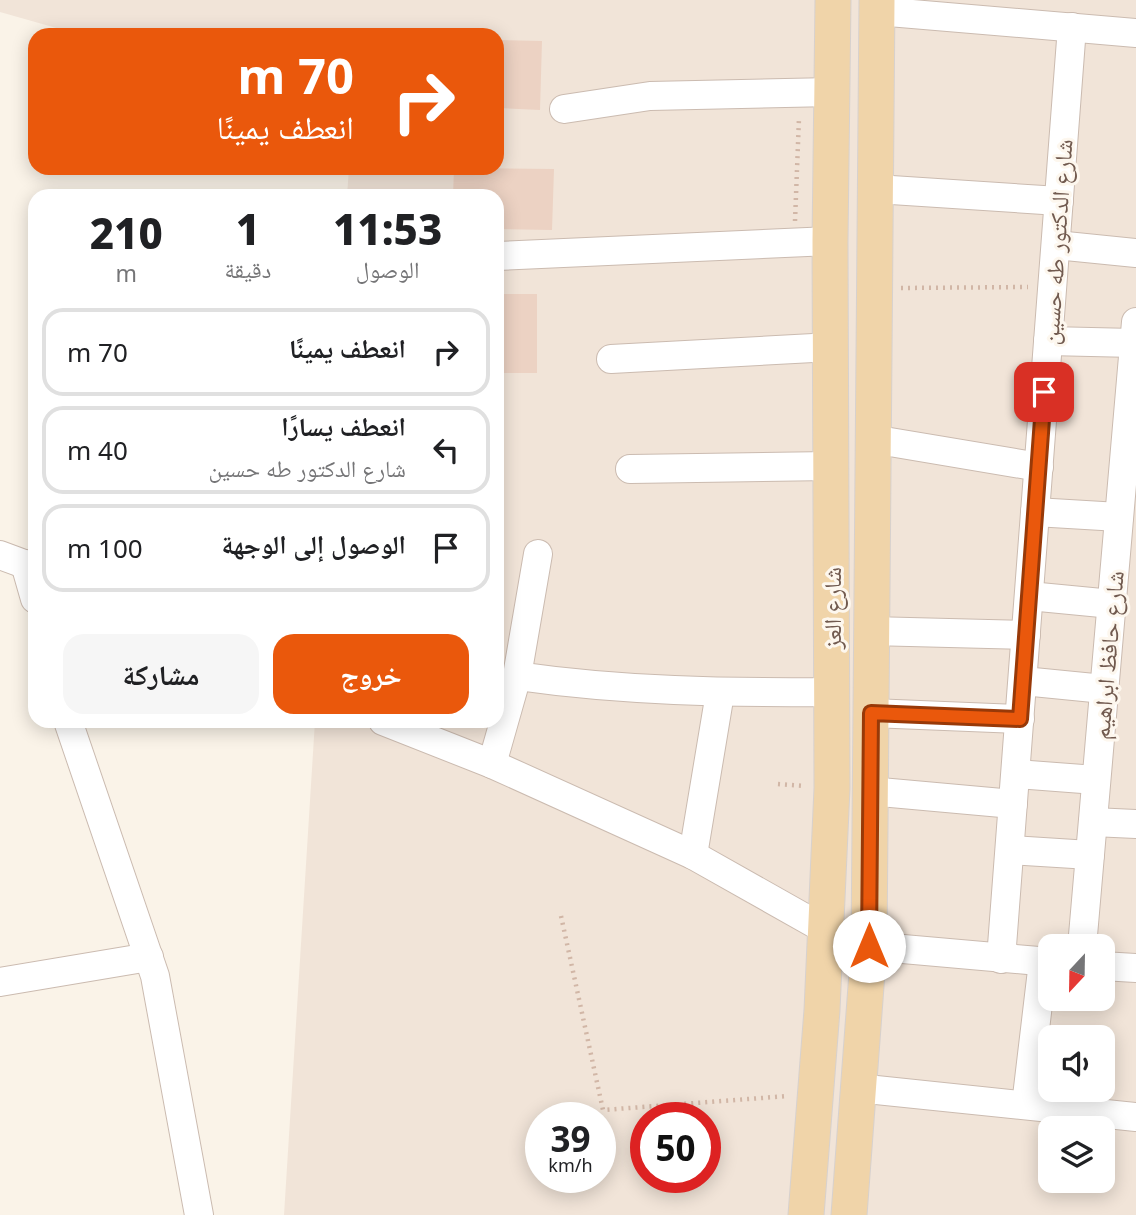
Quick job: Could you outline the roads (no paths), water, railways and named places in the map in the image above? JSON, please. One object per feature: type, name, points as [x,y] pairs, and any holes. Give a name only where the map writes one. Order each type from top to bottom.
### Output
[{"type":"main road","name":"شارع العز","points":[[806,1215],[826,930],[832,788],[832,293],[830,241],[816,93],[833,0]]},
{"type":"main road","name":"شارع العز","points":[[849,1215],[869,946],[877,5]]},
{"type":"main road","points":[[832,293],[875,288]]},
{"type":"street","points":[[877,5],[977,9],[1072,27],[1136,33]]},
{"type":"street","name":"شارع الدكتور طه حسين","points":[[1001,959],[1072,27]]},
{"type":"street","points":[[564,109],[650,96],[816,93]]},
{"type":"street","points":[[876,189],[1059,201]]},
{"type":"street","points":[[504,256],[830,241]]},
{"type":"street","points":[[1056,245],[1136,253]]},
{"type":"street","points":[[1048,341],[1135,332]]},
{"type":"street","name":"شارع حافظ ابراهيم","points":[[1083,934],[1112,604],[1126,554],[1125,503],[1135,332]]},
{"type":"street","points":[[611,359],[832,347]]},
{"type":"street","points":[[872,439],[1039,467]]},
{"type":"street","points":[[630,469],[830,466]]},
{"type":"street","points":[[1035,512],[1125,503]]},
{"type":"street","points":[[504,722],[517,676],[538,554]]},
{"type":"street","points":[[20,562],[28,582]]},
{"type":"street","points":[[1029,596],[1112,604]]},
{"type":"street","points":[[870,631],[1026,635]]},
{"type":"street","points":[[517,676],[590,686],[720,693],[832,692]]},
{"type":"street","points":[[1023,681],[1104,690]]},
{"type":"street","points":[[693,855],[720,693]]},
{"type":"street","points":[[871,713],[1020,719]]},
{"type":"street","points":[[70,728],[158,989],[200,1215]]},
{"type":"street","points":[[401,728],[492,764],[693,855],[826,930],[869,946],[1038,961]]},
{"type":"street","points":[[492,764],[502,728]]},
{"type":"street","points":[[1016,774],[1096,780]]},
{"type":"street","points":[[869,791],[1013,804]]},
{"type":"street","points":[[1093,822],[1136,824]]},
{"type":"street","points":[[1010,850],[1090,855]]},
{"type":"street","points":[[0,982],[149,957]]},
{"type":"street","points":[[1115,967],[1136,968]]},
{"type":"street","points":[[1026,1105],[1039,1012]]},
{"type":"street","points":[[857,1088],[1136,1117]]}]
